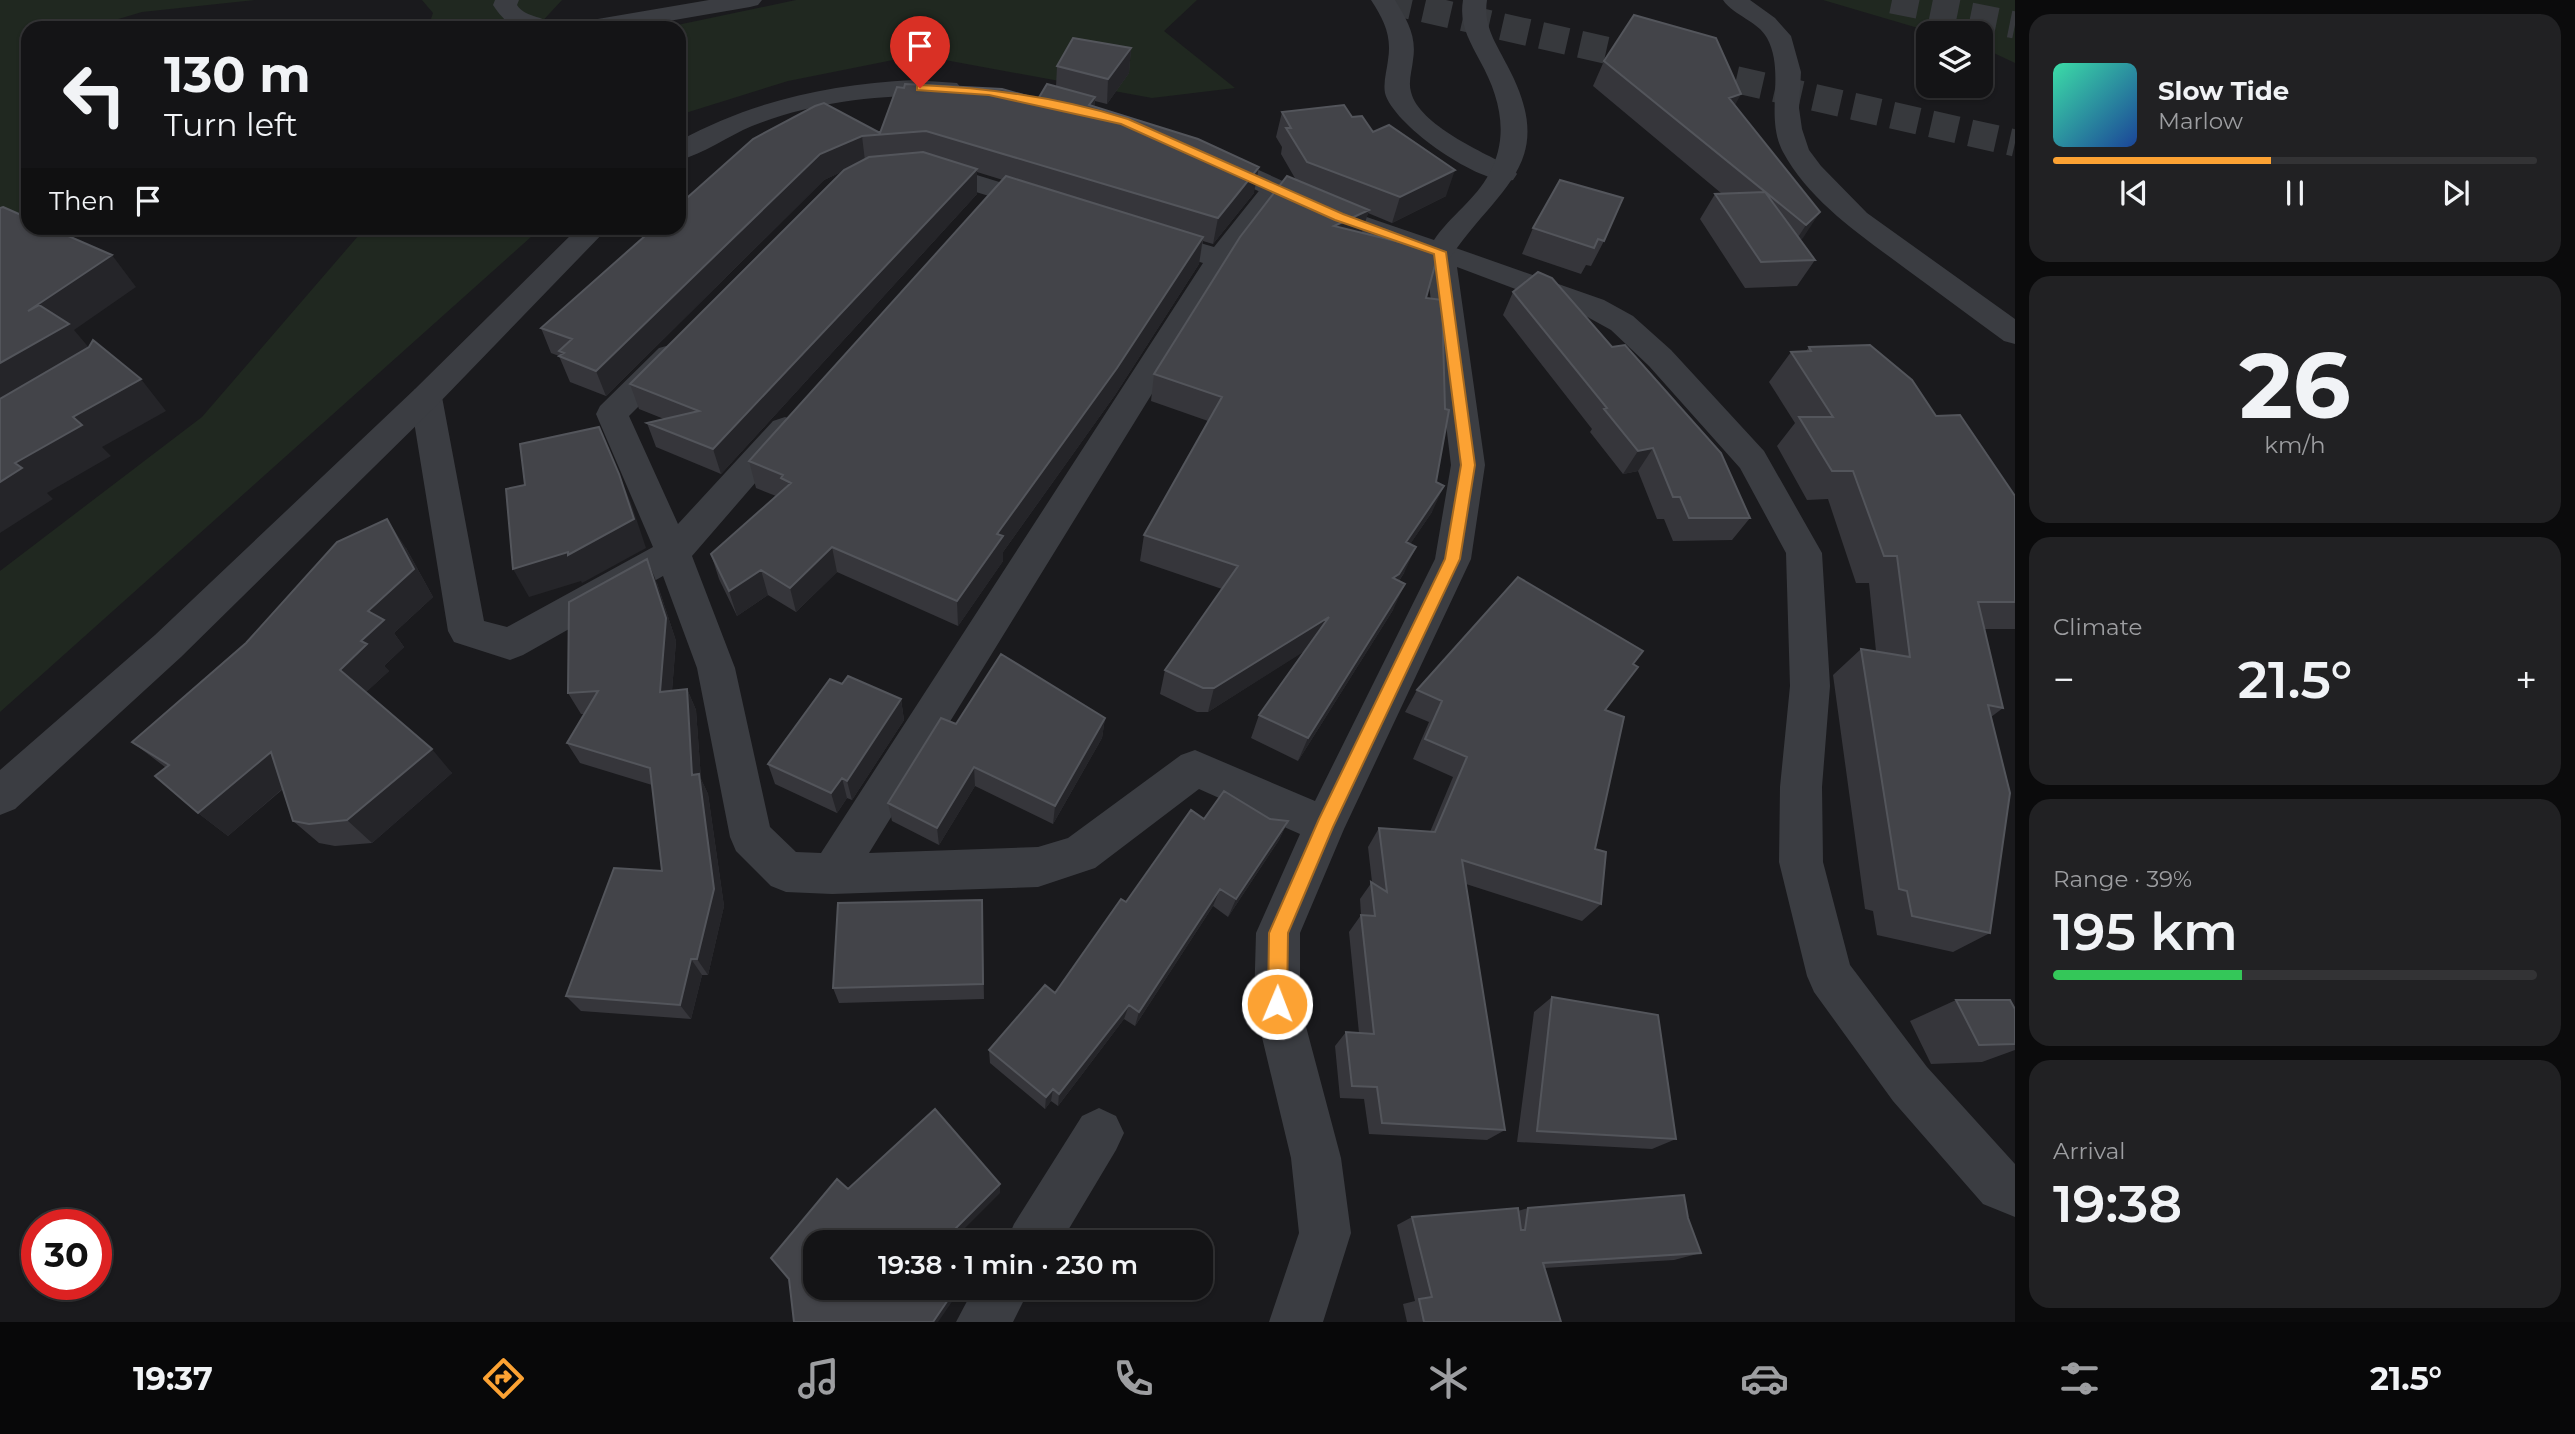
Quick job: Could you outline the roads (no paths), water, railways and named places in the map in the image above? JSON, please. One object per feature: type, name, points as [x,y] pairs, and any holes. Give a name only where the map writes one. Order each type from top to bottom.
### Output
[{"type":"street","points":[[507,0],[505,5],[513,17],[524,21]]},
{"type":"street","points":[[627,21],[750,0]]},
{"type":"street","points":[[1383,0],[1397,22],[1402,43],[1398,93],[1409,112],[1443,142],[1503,174]]},
{"type":"street","points":[[1296,1322],[1325,1233],[1316,1158],[1277,1004],[1278,933],[1325,825],[1453,559],[1468,465],[1440,252],[1451,235],[1503,174],[1515,137],[1508,100],[1498,71],[1477,34],[1472,13],[1475,0]]},
{"type":"street","points":[[1735,0],[1767,23],[1779,36],[1788,72],[1788,129],[1796,151],[1811,173],[1857,219],[2015,334]]},
{"type":"street","points":[[686,148],[746,117],[810,99],[896,89],[978,90]]},
{"type":"street","points":[[1191,150],[1339,217],[1497,271],[1581,303],[1622,323],[1660,358],[1752,460],[1804,553],[1810,686],[1801,788],[1801,862],[1830,976],[1910,1084],[2001,1186],[2015,1192]]},
{"type":"street","points":[[902,169],[927,167],[990,201],[1077,215]]},
{"type":"street","points":[[832,874],[1220,259],[1276,188]]},
{"type":"street","points":[[1129,231],[1220,259]]},
{"type":"street","points":[[0,796],[168,646],[426,397],[587,235]]},
{"type":"street","points":[[690,335],[612,414],[673,553],[716,668],[751,837],[786,872],[832,874],[1038,867],[1080,853],[1195,768],[1325,825]]},
{"type":"street","points":[[426,397],[467,631],[510,644],[673,553],[803,408]]},
{"type":"street","points":[[1038,1230],[1099,1133]]},
{"type":"street","points":[[983,1322],[997,1300]]},
{"type":"tunnel","points":[[1385,0],[2015,143]]},
{"type":"tunnel","points":[[1892,0],[2015,25]]}]
